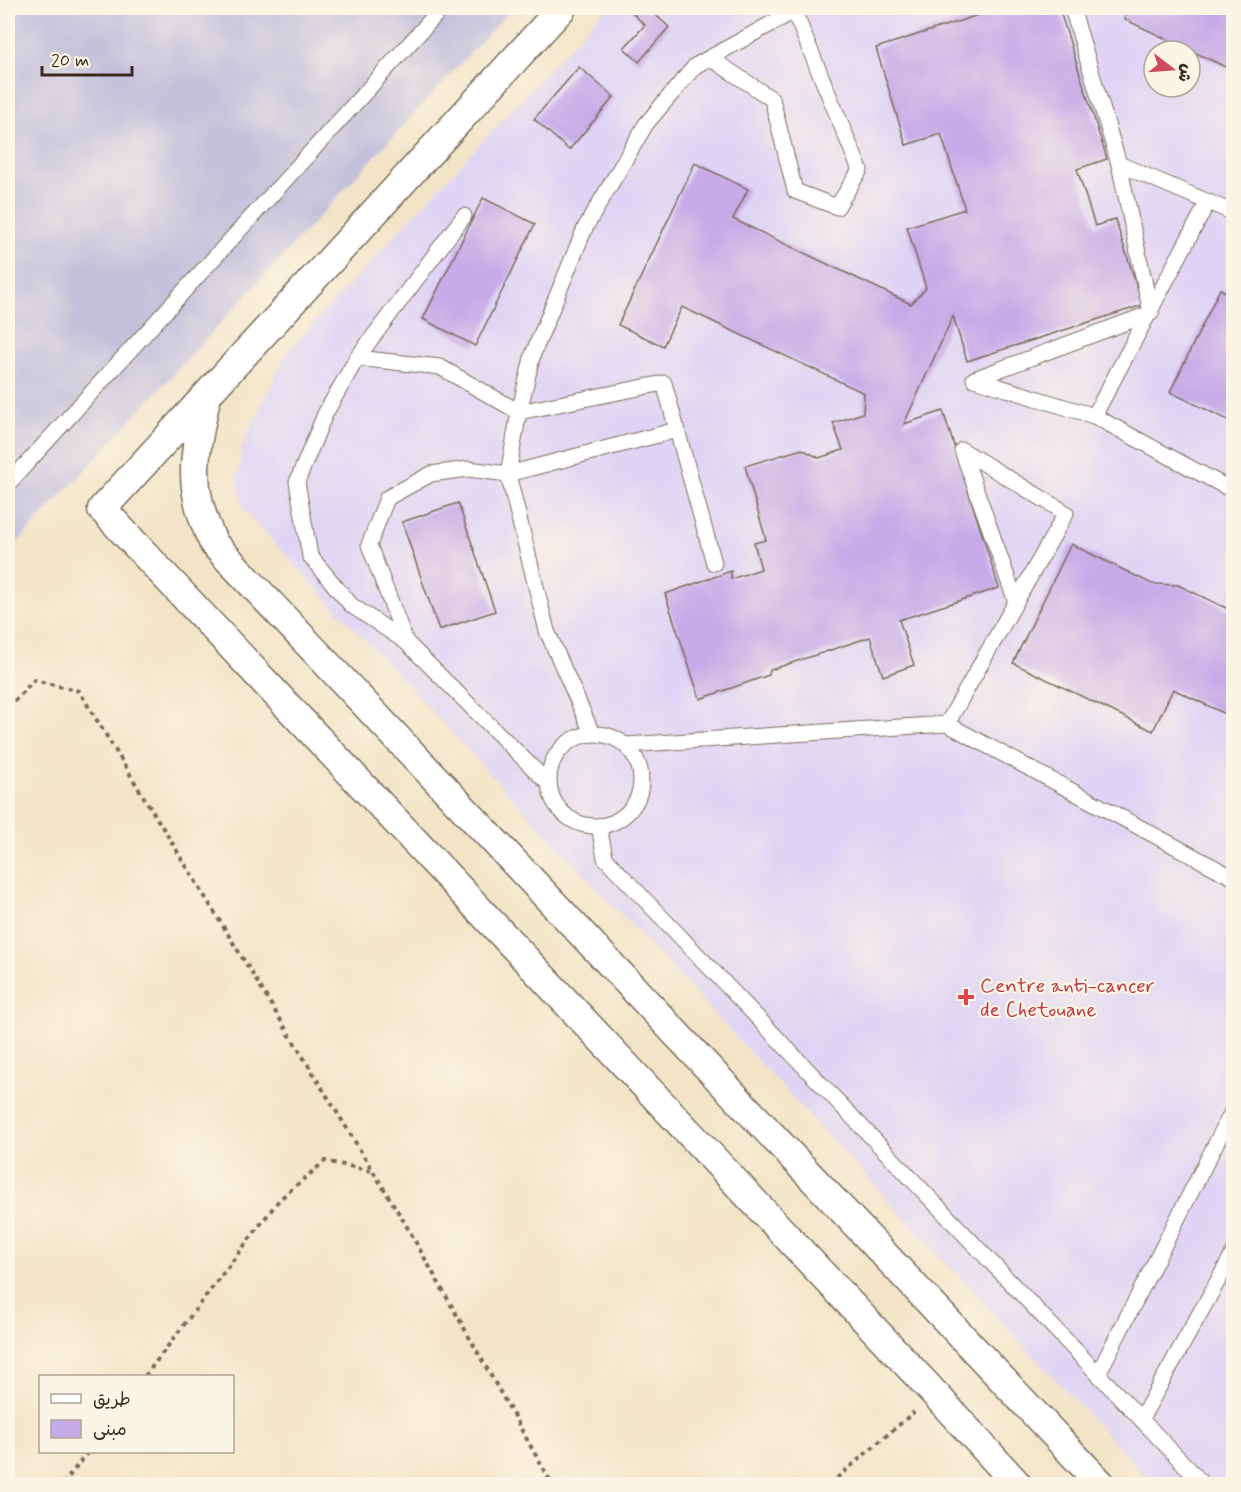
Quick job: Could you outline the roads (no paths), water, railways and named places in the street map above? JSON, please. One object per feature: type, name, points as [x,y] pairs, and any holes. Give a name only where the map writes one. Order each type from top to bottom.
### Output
[{"type":"street","points":[[562,8],[102,509],[935,1394],[1017,1485]]},
{"type":"street","points":[[206,398],[196,446],[194,471],[196,496],[203,521],[214,544],[1101,1485]]},
{"type":"lane","points":[[8,484],[442,8]]},
{"type":"lane","points":[[1072,8],[1119,164],[1150,314]]},
{"type":"lane","points":[[592,733],[547,631],[508,474],[519,412],[533,354],[585,228],[646,124],[695,66],[797,9],[860,170],[837,207],[795,191],[772,99],[710,58]]},
{"type":"lane","points":[[1119,164],[1233,213]]},
{"type":"lane","points":[[1094,416],[1208,202]]},
{"type":"lane","points":[[464,216],[357,358],[325,414],[297,482],[310,556],[351,605],[406,642],[549,784]]},
{"type":"lane","points":[[1150,314],[974,379],[1094,416],[1226,487]]},
{"type":"lane","points":[[357,358],[440,367],[519,412],[664,383],[714,563]]},
{"type":"lane","points":[[406,642],[369,545],[387,498],[431,474],[468,469],[508,474],[676,430]]},
{"type":"lane","points":[[947,724],[1016,602],[1066,513],[962,450],[1016,602]]},
{"type":"lane","points":[[626,745],[947,724],[1233,878]]},
{"type":"lane","points":[[592,733],[605,734],[626,745],[636,757],[641,772],[641,788],[636,802],[627,814],[614,822],[599,826],[584,825],[571,819],[560,810],[552,798],[549,784],[550,769],[556,755],[565,744],[578,736],[592,733]]},
{"type":"lane","points":[[599,826],[605,858],[1203,1485]]},
{"type":"lane","points":[[1098,1374],[1233,1108]]},
{"type":"lane","points":[[1141,1419],[1233,1252]]},
{"type":"place","name":"Centre anti-cancer de Chetouane","points":[[966,997]]}]
